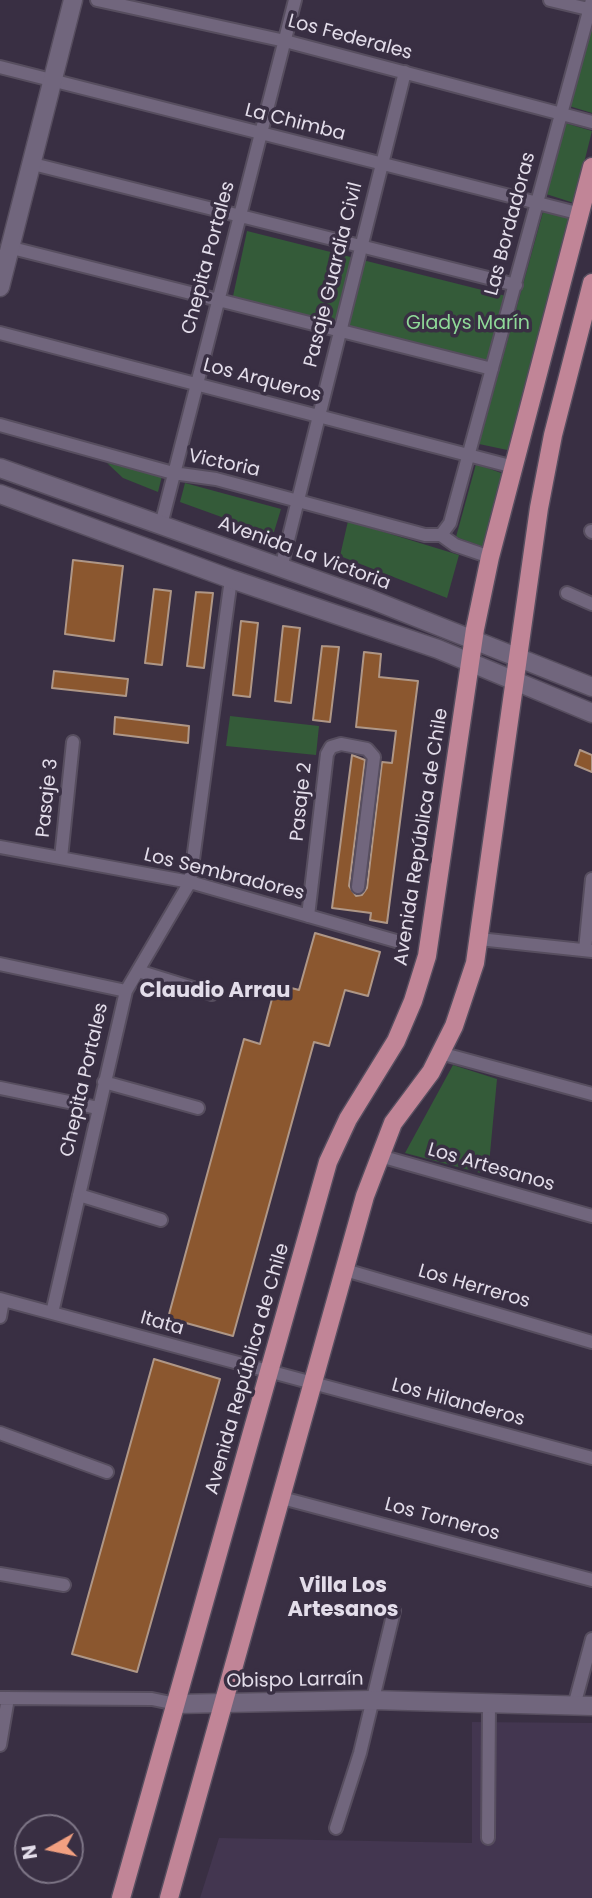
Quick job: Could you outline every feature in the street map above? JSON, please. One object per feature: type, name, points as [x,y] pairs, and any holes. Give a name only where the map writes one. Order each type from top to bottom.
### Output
[{"type":"main road","points":[[0,287],[73,0]]},
{"type":"main road","name":"Avenida República de Chile","points":[[121,1898],[328,1162],[348,1119],[396,1041],[420,981],[432,931],[474,640],[490,557],[592,167]]},
{"type":"main road","points":[[169,1898],[365,1196],[393,1123],[432,1072],[454,1026],[475,963],[513,681],[553,435],[592,285]]},
{"type":"main road","name":"Avenida La Victoria","points":[[0,468],[281,568],[592,687]]},
{"type":"main road","points":[[0,494],[471,663],[592,713]]},
{"type":"main road","name":"Obispo Larraín","points":[[176,1704],[372,1700],[592,1706]]},
{"type":"street","name":"Los Federales","points":[[97,0],[285,41],[592,122]]},
{"type":"street","name":"Chepita Portales","points":[[161,525],[295,0]]},
{"type":"street","points":[[550,0],[591,7]]},
{"type":"street","name":"Las Bordadoras","points":[[441,535],[450,523],[591,7]]},
{"type":"street","name":"La Chimba","points":[[0,67],[581,214]]},
{"type":"street","name":"Pasaje Guardia Civil","points":[[281,568],[405,72]]},
{"type":"street","points":[[33,164],[516,285]]},
{"type":"street","points":[[12,248],[492,369]]},
{"type":"street","name":"Los Arqueros","points":[[0,333],[514,467]]},
{"type":"street","name":"Victoria","points":[[0,425],[173,473],[216,479],[298,500],[425,536],[441,535]]},
{"type":"street","points":[[441,535],[455,545],[490,557]]},
{"type":"street","name":"Chepita Portales","points":[[52,1313],[126,991],[190,882],[231,579]]},
{"type":"street","points":[[567,593],[592,604]]},
{"type":"street","name":"Pasaje 3","points":[[61,858],[73,742]]},
{"type":"street","name":"Pasaje 2","points":[[308,916],[327,754],[331,747],[341,744],[367,749],[374,757],[358,887]]},
{"type":"street","name":"Los Sembradores","points":[[0,847],[190,882],[396,941]]},
{"type":"street","points":[[478,939],[589,951],[592,880]]},
{"type":"street","points":[[0,964],[126,991]]},
{"type":"street","points":[[138,971],[212,994]]},
{"type":"street","points":[[440,1053],[592,1094]]},
{"type":"street","points":[[104,1082],[198,1108]]},
{"type":"street","points":[[0,1088],[98,1108]]},
{"type":"street","name":"Los Artesanos","points":[[380,1156],[592,1216]]},
{"type":"street","points":[[79,1195],[161,1220]]},
{"type":"street","name":"Los Herreros","points":[[345,1270],[592,1342]]},
{"type":"street","points":[[0,1317],[2,1300]]},
{"type":"street","name":"Itata","points":[[2,1300],[313,1385]]},
{"type":"street","name":"Los Hilanderos","points":[[313,1385],[592,1458]]},
{"type":"street","points":[[0,1433],[107,1472]]},
{"type":"street","name":"Los Torneros","points":[[282,1499],[592,1580]]},
{"type":"street","points":[[0,1574],[64,1585]]},
{"type":"street","points":[[335,1828],[360,1753],[394,1611]]},
{"type":"street","points":[[574,1706],[592,1639]]},
{"type":"street","points":[[0,1745],[4,1698]]},
{"type":"street","name":"Obispo Larraín","points":[[4,1698],[152,1699],[176,1704]]},
{"type":"street","points":[[488,1838],[489,1704]]},
{"type":"shaded area","points":[[472,1722],[592,1723],[592,1898],[200,1898],[219,1838],[472,1843]]},
{"type":"green space","points":[[592,22],[592,113],[569,106]]},
{"type":"green space","points":[[565,123],[592,131],[574,203],[546,194]]},
{"type":"green space","points":[[543,212],[570,217],[512,451],[479,444]]},
{"type":"green space","name":"Gladys Marín","points":[[247,231],[514,298],[493,367],[232,301]]},
{"type":"green space","points":[[107,463],[162,476],[158,492],[123,478]]},
{"type":"green space","points":[[476,464],[504,474],[484,547],[456,537]]},
{"type":"green space","points":[[185,483],[281,509],[274,532],[263,532],[180,502]]},
{"type":"green space","points":[[348,521],[459,555],[447,598],[340,556]]},
{"type":"green space","points":[[230,716],[319,726],[316,755],[226,746]]},
{"type":"green space","points":[[453,1065],[497,1079],[488,1175],[405,1153]]},
{"type":"building","points":[[73,560],[123,566],[114,641],[65,634]]},
{"type":"building","points":[[154,589],[171,591],[162,665],[145,663]]},
{"type":"building","points":[[196,592],[213,593],[204,668],[187,666]]},
{"type":"building","points":[[241,621],[258,623],[250,697],[233,695]]},
{"type":"building","points":[[283,626],[300,628],[291,703],[275,701]]},
{"type":"building","points":[[322,646],[339,647],[330,722],[313,720]]},
{"type":"building","points":[[364,652],[381,654],[379,677],[418,681],[387,923],[370,920],[371,913],[332,908],[352,755],[365,760],[349,886],[356,896],[362,895],[367,888],[382,762],[392,763],[396,731],[356,727]]},
{"type":"building","points":[[54,671],[128,679],[126,696],[52,688]]},
{"type":"building","points":[[115,717],[189,726],[188,743],[114,734]]},
{"type":"building","points":[[580,750],[592,755],[592,772],[575,765]]},
{"type":"building","points":[[315,933],[380,952],[368,996],[345,990],[329,1046],[314,1042],[233,1336],[168,1318],[244,1039],[260,1044],[276,984],[299,990]]},
{"type":"building","points":[[154,1359],[220,1379],[137,1672],[72,1654]]},
{"type":"district","name":"Claudio Arrau","points":[[215,992]]},
{"type":"district","name":"Villa Los Artesanos","points":[[343,1599]]}]
